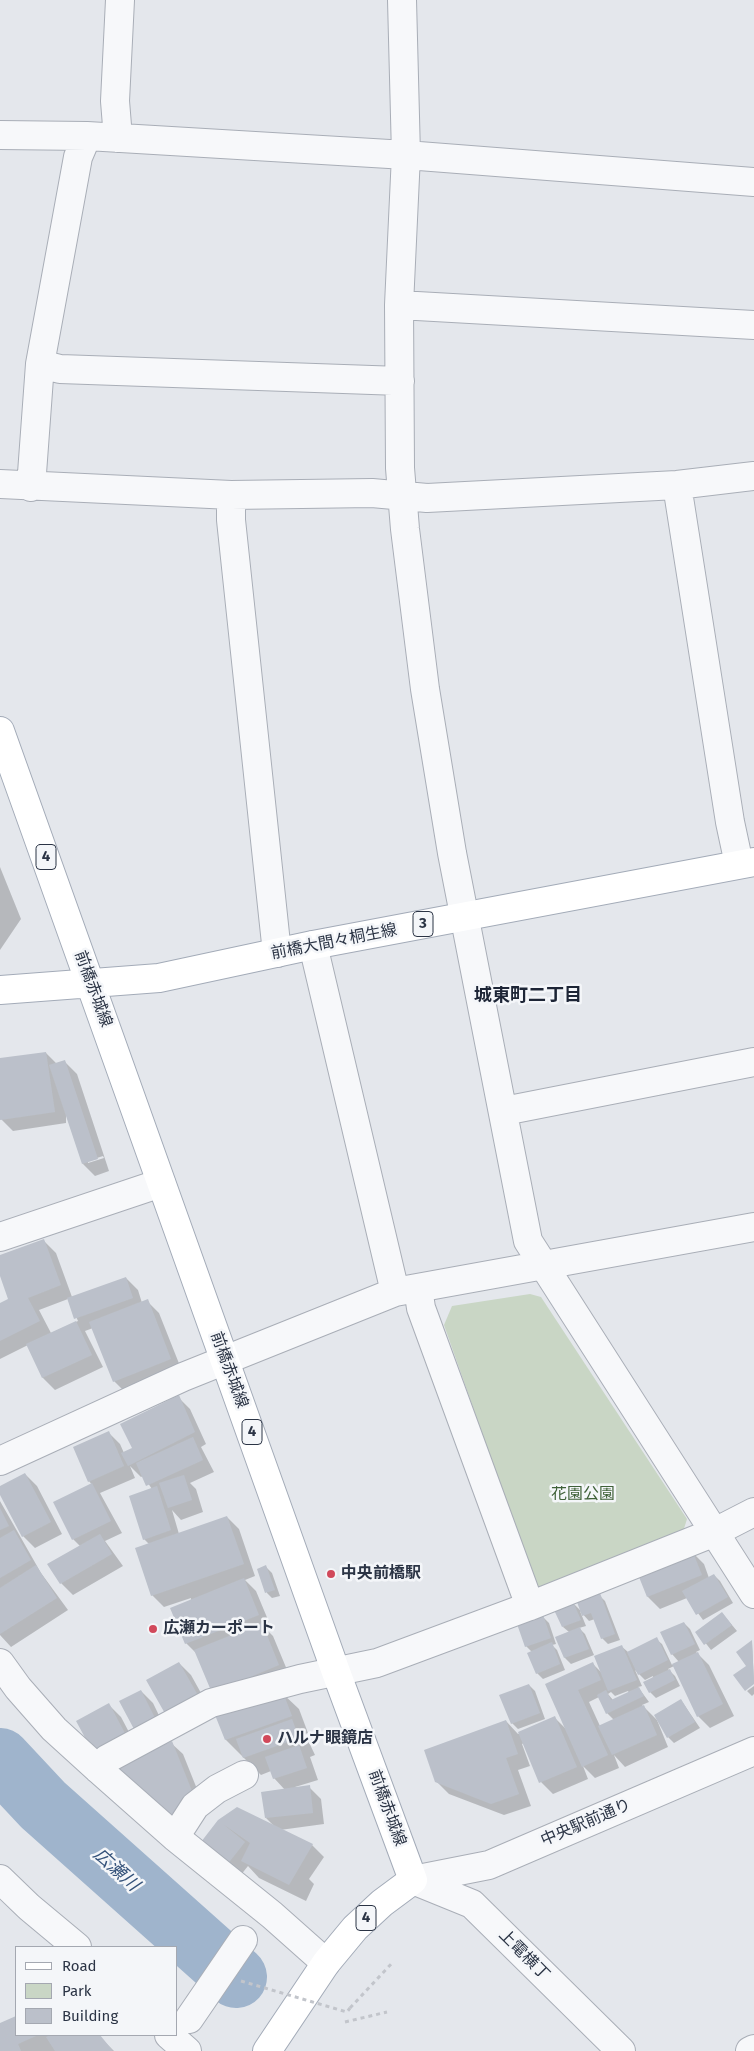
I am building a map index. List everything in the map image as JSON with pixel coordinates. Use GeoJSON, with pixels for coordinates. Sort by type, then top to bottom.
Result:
{"type":"FeatureCollection","features":[{"type":"Feature","properties":{"kind":"main road","name":"前橋赤城線"},"geometry":{"type":"LineString","coordinates":[[0,731],[92,984],[336,1672],[413,1880]]}},
{"type":"Feature","properties":{"kind":"main road","name":"前橋大間々桐生線"},"geometry":{"type":"LineString","coordinates":[[0,990],[159,978],[313,945],[746,863]]}},
{"type":"Feature","properties":{"kind":"main road","name":"4"},"geometry":{"type":"LineString","coordinates":[[277,2047],[326,1963],[355,1928],[382,1903],[413,1880]]}},
{"type":"Feature","properties":{"kind":"street"},"geometry":{"type":"LineString","coordinates":[[118,138],[115,101],[120,0]]}},
{"type":"Feature","properties":{"kind":"street"},"geometry":{"type":"LineString","coordinates":[[402,0],[406,155],[399,305],[404,529],[425,689],[452,853],[466,916],[528,1241],[541,1265],[754,1594]]}},
{"type":"Feature","properties":{"kind":"street"},"geometry":{"type":"LineString","coordinates":[[0,135],[87,136],[406,155],[754,182]]}},
{"type":"Feature","properties":{"kind":"street"},"geometry":{"type":"LineString","coordinates":[[31,487],[40,364],[78,157],[87,136]]}},
{"type":"Feature","properties":{"kind":"street"},"geometry":{"type":"LineString","coordinates":[[399,305],[754,325]]}},
{"type":"Feature","properties":{"kind":"street"},"geometry":{"type":"LineString","coordinates":[[40,364],[60,369],[400,381]]}},
{"type":"Feature","properties":{"kind":"street"},"geometry":{"type":"LineString","coordinates":[[0,484],[231,496],[372,493],[436,497],[677,485],[754,476]]}},
{"type":"Feature","properties":{"kind":"street"},"geometry":{"type":"LineString","coordinates":[[677,485],[728,812],[746,863]]}},
{"type":"Feature","properties":{"kind":"street"},"geometry":{"type":"LineString","coordinates":[[231,496],[231,520],[277,953]]}},
{"type":"Feature","properties":{"kind":"street"},"geometry":{"type":"LineString","coordinates":[[313,945],[407,1290],[421,1308],[530,1606]]}},
{"type":"Feature","properties":{"kind":"street"},"geometry":{"type":"LineString","coordinates":[[504,1111],[754,1062]]}},
{"type":"Feature","properties":{"kind":"street"},"geometry":{"type":"LineString","coordinates":[[0,1237],[161,1183]]}},
{"type":"Feature","properties":{"kind":"street"},"geometry":{"type":"LineString","coordinates":[[0,1461],[183,1377],[407,1290],[754,1228]]}},
{"type":"Feature","properties":{"kind":"street"},"geometry":{"type":"LineString","coordinates":[[98,1769],[107,1759],[211,1704],[300,1679],[377,1663],[530,1606],[715,1532],[754,1512]]}},
{"type":"Feature","properties":{"kind":"street"},"geometry":{"type":"LineString","coordinates":[[0,1663],[18,1688],[54,1729],[175,1837],[272,1915],[326,1963]]}},
{"type":"Feature","properties":{"kind":"street","name":"中央駅前通り"},"geometry":{"type":"LineString","coordinates":[[413,1880],[489,1865],[754,1751]]}},
{"type":"Feature","properties":{"kind":"street"},"geometry":{"type":"LineString","coordinates":[[175,1837],[195,1806],[217,1789],[244,1775]]}},
{"type":"Feature","properties":{"kind":"street"},"geometry":{"type":"LineString","coordinates":[[0,1879],[76,1946]]}},
{"type":"Feature","properties":{"kind":"street","name":"上電横丁"},"geometry":{"type":"LineString","coordinates":[[413,1880],[472,1904],[621,2051]]}},
{"type":"Feature","properties":{"kind":"street"},"geometry":{"type":"LineString","coordinates":[[180,2039],[206,1993],[237,1948]]}},
{"type":"Feature","properties":{"kind":"street"},"geometry":{"type":"LineString","coordinates":[[750,2051],[754,2049]]}},
{"type":"Feature","properties":{"kind":"path"},"geometry":{"type":"LineString","coordinates":[[241,1981],[347,2012],[393,1962]]}},
{"type":"Feature","properties":{"kind":"path"},"geometry":{"type":"LineString","coordinates":[[345,2022],[387,2012]]}},
{"type":"Feature","properties":{"kind":"green space","name":"花園公園"},"geometry":{"type":"Polygon","coordinates":[[[530,1294],[541,1297],[687,1519],[682,1535],[548,1591],[535,1584],[444,1325],[452,1306],[530,1294]]]}},
{"type":"Feature","properties":{"kind":"building"},"geometry":{"type":"Polygon","coordinates":[[[46,1052],[55,1112],[0,1120],[0,1058],[46,1052]]]}},
{"type":"Feature","properties":{"kind":"building"},"geometry":{"type":"Polygon","coordinates":[[[65,1060],[98,1159],[82,1164],[49,1065],[65,1060]]]}},
{"type":"Feature","properties":{"kind":"building"},"geometry":{"type":"Polygon","coordinates":[[[44,1239],[61,1285],[28,1298],[40,1321],[0,1341],[0,1303],[8,1299],[0,1276],[0,1255],[44,1239]]]}},
{"type":"Feature","properties":{"kind":"building"},"geometry":{"type":"Polygon","coordinates":[[[126,1277],[133,1298],[74,1319],[67,1298],[126,1277]]]}},
{"type":"Feature","properties":{"kind":"building"},"geometry":{"type":"Polygon","coordinates":[[[148,1299],[171,1359],[113,1382],[89,1322],[148,1299]]]}},
{"type":"Feature","properties":{"kind":"building"},"geometry":{"type":"Polygon","coordinates":[[[76,1321],[92,1355],[42,1378],[26,1344],[76,1321]]]}},
{"type":"Feature","properties":{"kind":"building"},"geometry":{"type":"Polygon","coordinates":[[[179,1395],[195,1432],[128,1466],[121,1453],[132,1448],[120,1424],[179,1395]]]}},
{"type":"Feature","properties":{"kind":"building"},"geometry":{"type":"Polygon","coordinates":[[[109,1431],[124,1466],[88,1482],[73,1447],[109,1431]]]}},
{"type":"Feature","properties":{"kind":"building"},"geometry":{"type":"Polygon","coordinates":[[[193,1437],[203,1460],[146,1486],[136,1463],[193,1437]]]}},
{"type":"Feature","properties":{"kind":"building"},"geometry":{"type":"Polygon","coordinates":[[[25,1473],[51,1522],[22,1537],[0,1495],[0,1486],[25,1473]]]}},
{"type":"Feature","properties":{"kind":"building"},"geometry":{"type":"Polygon","coordinates":[[[184,1475],[192,1500],[168,1508],[159,1483],[184,1475]]]}},
{"type":"Feature","properties":{"kind":"building"},"geometry":{"type":"Polygon","coordinates":[[[92,1483],[111,1521],[72,1540],[53,1502],[92,1483]]]}},
{"type":"Feature","properties":{"kind":"building"},"geometry":{"type":"Polygon","coordinates":[[[157,1486],[171,1530],[143,1540],[129,1496],[157,1486]]]}},
{"type":"Feature","properties":{"kind":"building"},"geometry":{"type":"Polygon","coordinates":[[[0,1508],[9,1526],[0,1530],[0,1508]]]}},
{"type":"Feature","properties":{"kind":"building"},"geometry":{"type":"Polygon","coordinates":[[[227,1516],[244,1564],[151,1596],[135,1548],[227,1516]]]}},
{"type":"Feature","properties":{"kind":"building"},"geometry":{"type":"Polygon","coordinates":[[[14,1530],[31,1560],[0,1578],[0,1538],[14,1530]]]}},
{"type":"Feature","properties":{"kind":"building"},"geometry":{"type":"Polygon","coordinates":[[[100,1534],[112,1554],[60,1584],[47,1564],[100,1534]]]}},
{"type":"Feature","properties":{"kind":"building"},"geometry":{"type":"Polygon","coordinates":[[[692,1550],[702,1575],[647,1597],[637,1572],[692,1550]]]}},
{"type":"Feature","properties":{"kind":"building"},"geometry":{"type":"Polygon","coordinates":[[[36,1565],[57,1598],[0,1634],[0,1588],[36,1565]]]}},
{"type":"Feature","properties":{"kind":"building"},"geometry":{"type":"Polygon","coordinates":[[[266,1565],[275,1590],[265,1593],[257,1569],[266,1565]]]}},
{"type":"Feature","properties":{"kind":"building"},"geometry":{"type":"Polygon","coordinates":[[[714,1574],[728,1597],[696,1615],[682,1591],[714,1574]]]}},
{"type":"Feature","properties":{"kind":"building"},"geometry":{"type":"Polygon","coordinates":[[[244,1578],[259,1615],[185,1644],[170,1608],[244,1578]]]}},
{"type":"Feature","properties":{"kind":"building"},"geometry":{"type":"Polygon","coordinates":[[[600,1593],[615,1634],[601,1639],[591,1613],[582,1616],[577,1602],[600,1593]]]}},
{"type":"Feature","properties":{"kind":"building"},"geometry":{"type":"Polygon","coordinates":[[[573,1602],[581,1620],[562,1627],[554,1610],[573,1602]]]}},
{"type":"Feature","properties":{"kind":"building"},"geometry":{"type":"Polygon","coordinates":[[[722,1612],[732,1625],[704,1645],[695,1632],[722,1612]]]}},
{"type":"Feature","properties":{"kind":"building"},"geometry":{"type":"Polygon","coordinates":[[[543,1615],[551,1638],[525,1647],[517,1624],[543,1615]]]}},
{"type":"Feature","properties":{"kind":"building"},"geometry":{"type":"Polygon","coordinates":[[[684,1622],[695,1644],[671,1655],[660,1632],[684,1622]]]}},
{"type":"Feature","properties":{"kind":"building"},"geometry":{"type":"Polygon","coordinates":[[[262,1623],[279,1665],[212,1693],[194,1650],[262,1623]]]}},
{"type":"Feature","properties":{"kind":"building"},"geometry":{"type":"Polygon","coordinates":[[[580,1627],[589,1649],[564,1658],[555,1637],[580,1627]]]}},
{"type":"Feature","properties":{"kind":"building"},"geometry":{"type":"Polygon","coordinates":[[[657,1637],[668,1660],[638,1675],[627,1652],[657,1637]]]}},
{"type":"Feature","properties":{"kind":"building"},"geometry":{"type":"Polygon","coordinates":[[[752,1640],[754,1684],[745,1691],[733,1675],[746,1666],[736,1652],[752,1640]]]}},
{"type":"Feature","properties":{"kind":"building"},"geometry":{"type":"Polygon","coordinates":[[[552,1642],[560,1664],[536,1674],[527,1653],[552,1642]]]}},
{"type":"Feature","properties":{"kind":"building"},"geometry":{"type":"Polygon","coordinates":[[[622,1645],[637,1680],[608,1691],[594,1656],[622,1645]]]}},
{"type":"Feature","properties":{"kind":"building"},"geometry":{"type":"Polygon","coordinates":[[[698,1652],[723,1704],[697,1717],[672,1664],[698,1652]]]}},
{"type":"Feature","properties":{"kind":"building"},"geometry":{"type":"Polygon","coordinates":[[[179,1662],[200,1699],[167,1717],[146,1680],[179,1662]]]}},
{"type":"Feature","properties":{"kind":"building"},"geometry":{"type":"Polygon","coordinates":[[[593,1662],[601,1680],[578,1690],[608,1755],[582,1767],[545,1684],[593,1662]]]}},
{"type":"Feature","properties":{"kind":"building"},"geometry":{"type":"Polygon","coordinates":[[[670,1669],[675,1680],[649,1693],[643,1682],[670,1669]]]}},
{"type":"Feature","properties":{"kind":"building"},"geometry":{"type":"Polygon","coordinates":[[[529,1684],[540,1713],[511,1724],[499,1695],[529,1684]]]}},
{"type":"Feature","properties":{"kind":"building"},"geometry":{"type":"Polygon","coordinates":[[[639,1687],[644,1696],[606,1714],[597,1695],[606,1690],[611,1700],[639,1687]]]}},
{"type":"Feature","properties":{"kind":"building"},"geometry":{"type":"Polygon","coordinates":[[[141,1690],[156,1720],[135,1731],[119,1701],[141,1690]]]}},
{"type":"Feature","properties":{"kind":"building"},"geometry":{"type":"Polygon","coordinates":[[[282,1690],[292,1716],[225,1740],[215,1715],[282,1690]]]}},
{"type":"Feature","properties":{"kind":"building"},"geometry":{"type":"Polygon","coordinates":[[[681,1699],[695,1722],[667,1738],[654,1715],[681,1699]]]}},
{"type":"Feature","properties":{"kind":"building"},"geometry":{"type":"Polygon","coordinates":[[[109,1703],[129,1741],[96,1758],[76,1721],[109,1703]]]}},
{"type":"Feature","properties":{"kind":"building"},"geometry":{"type":"Polygon","coordinates":[[[644,1705],[657,1735],[612,1755],[598,1726],[644,1705]]]}},
{"type":"Feature","properties":{"kind":"building"},"geometry":{"type":"Polygon","coordinates":[[[555,1716],[577,1767],[539,1783],[518,1732],[555,1716]]]}},
{"type":"Feature","properties":{"kind":"building","name":"ハルナ眼鏡店"},"geometry":{"type":"Polygon","coordinates":[[[292,1719],[299,1738],[243,1758],[236,1739],[292,1719]]]}},
{"type":"Feature","properties":{"kind":"building"},"geometry":{"type":"Polygon","coordinates":[[[506,1720],[518,1754],[506,1758],[519,1794],[491,1804],[435,1782],[424,1750],[506,1720]]]}},
{"type":"Feature","properties":{"kind":"building"},"geometry":{"type":"Polygon","coordinates":[[[172,1741],[192,1791],[169,1818],[117,1767],[172,1741]]]}},
{"type":"Feature","properties":{"kind":"building"},"geometry":{"type":"Polygon","coordinates":[[[299,1745],[307,1768],[273,1779],[265,1757],[299,1745]]]}},
{"type":"Feature","properties":{"kind":"building"},"geometry":{"type":"Polygon","coordinates":[[[310,1785],[313,1813],[265,1818],[261,1792],[310,1785]]]}},
{"type":"Feature","properties":{"kind":"building"},"geometry":{"type":"Polygon","coordinates":[[[237,1807],[313,1844],[289,1885],[241,1861],[250,1843],[223,1824],[245,1842],[223,1870],[201,1842],[218,1820],[237,1807]]]}},
{"type":"Feature","properties":{"kind":"building"},"geometry":{"type":"Polygon","coordinates":[[[15,2016],[15,2036],[36,2036],[18,2044],[21,2051],[0,2051],[0,2023],[15,2016]]]}},
{"type":"Feature","properties":{"kind":"building"},"geometry":{"type":"Polygon","coordinates":[[[101,2036],[113,2051],[55,2051],[46,2037],[101,2036]]]}},
{"type":"Feature","properties":{"kind":"waterway","name":"広瀬川"},"geometry":{"type":"LineString","coordinates":[[0,1759],[43,1805],[236,1977]]}},
{"type":"Feature","properties":{"kind":"place","name":"中央前橋駅"},"geometry":{"type":"Point","coordinates":[331,1574]}},
{"type":"Feature","properties":{"kind":"place","name":"広瀬カーポート"},"geometry":{"type":"Point","coordinates":[153,1629]}},
{"type":"Feature","properties":{"kind":"place","name":"ハルナ眼鏡店"},"geometry":{"type":"Point","coordinates":[267,1739]}},
{"type":"Feature","properties":{"kind":"district","name":"城東町二丁目"},"geometry":{"type":"Point","coordinates":[528,996]}}]}
